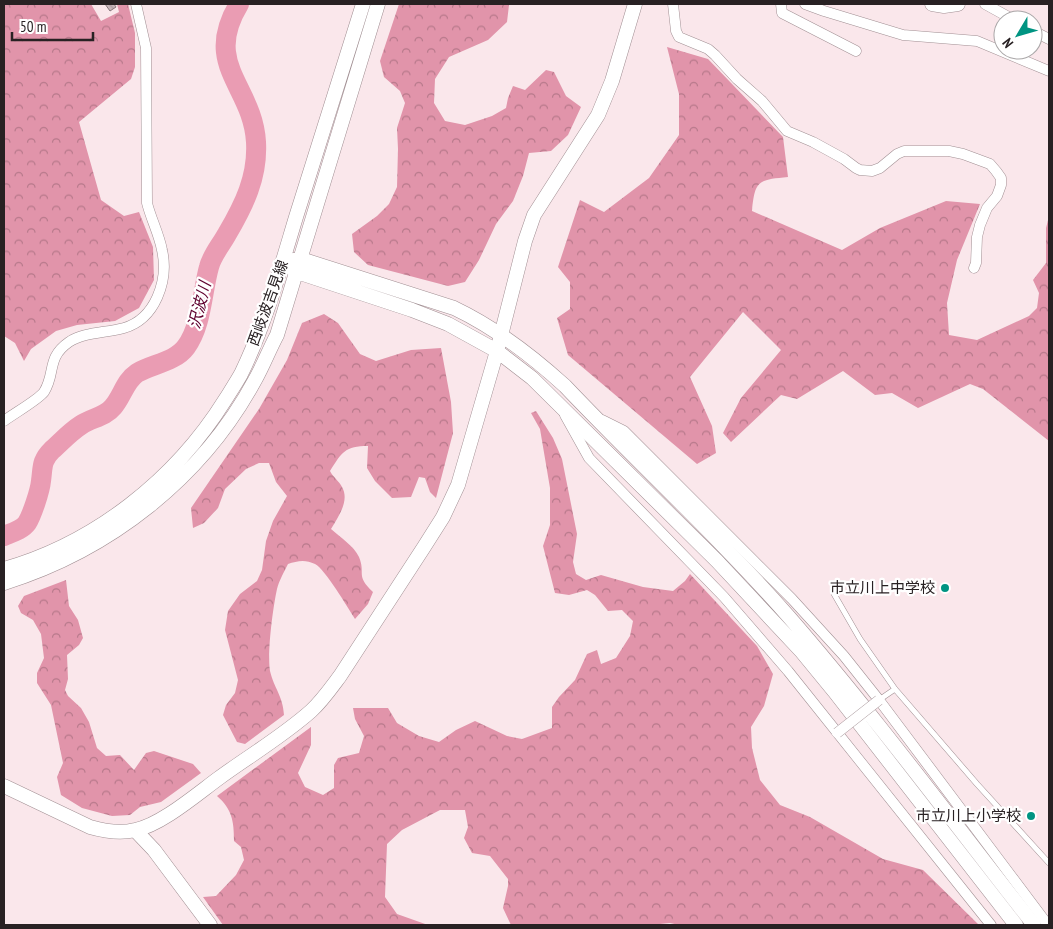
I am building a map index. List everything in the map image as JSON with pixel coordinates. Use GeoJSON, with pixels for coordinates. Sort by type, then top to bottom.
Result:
{"type":"FeatureCollection","features":[{"type":"Feature","properties":{"kind":"street"},"geometry":{"type":"LineString","coordinates":[[4,421],[42,394],[48,384],[56,352],[70,341],[90,334],[134,324],[149,312],[156,300],[164,266],[162,250],[147,203],[146,48],[136,4]]}},
{"type":"Feature","properties":{"kind":"street","name":"西岐波吉見線"},"geometry":{"type":"LineString","coordinates":[[4,569],[50,551],[104,523],[155,484],[185,455],[212,420],[240,375],[260,327],[363,4]]}},
{"type":"Feature","properties":{"kind":"street","name":"西岐波吉見線"},"geometry":{"type":"LineString","coordinates":[[4,583],[64,561],[98,543],[139,515],[172,487],[195,464],[215,440],[255,381],[276,335],[299,266],[378,4]]}},
{"type":"Feature","properties":{"kind":"street"},"geometry":{"type":"LineString","coordinates":[[4,786],[90,827],[104,831],[135,830],[153,823],[173,810],[286,730],[311,710],[340,676],[429,539],[458,485],[497,351],[525,241],[534,215],[598,115],[612,81],[635,4]]}},
{"type":"Feature","properties":{"kind":"street"},"geometry":{"type":"LineString","coordinates":[[673,4],[676,32],[679,37],[715,55],[737,79],[762,101],[787,130],[844,159],[856,168],[872,171],[880,168],[896,154],[904,151],[949,151],[990,164],[1001,178],[1001,185],[997,196],[987,208],[980,225],[974,268]]}},
{"type":"Feature","properties":{"kind":"street"},"geometry":{"type":"LineString","coordinates":[[780,4],[782,13],[856,51]]}},
{"type":"Feature","properties":{"kind":"street"},"geometry":{"type":"LineString","coordinates":[[805,4],[903,35],[977,42],[1049,71]]}},
{"type":"Feature","properties":{"kind":"street"},"geometry":{"type":"LineString","coordinates":[[932,4],[944,6],[958,4]]}},
{"type":"Feature","properties":{"kind":"street"},"geometry":{"type":"LineString","coordinates":[[282,262],[454,308],[476,318],[501,334],[526,351],[551,373],[750,574],[794,623],[834,669],[1034,925]]}},
{"type":"Feature","properties":{"kind":"street"},"geometry":{"type":"LineString","coordinates":[[299,266],[448,324],[497,351],[519,366],[717,561],[802,652],[840,698],[1016,925]]}},
{"type":"Feature","properties":{"kind":"street"},"geometry":{"type":"LineString","coordinates":[[560,406],[590,458],[724,597],[788,671],[991,925]]}},
{"type":"Feature","properties":{"kind":"street"},"geometry":{"type":"LineString","coordinates":[[594,416],[624,431],[792,599],[844,656],[1048,925]]}},
{"type":"Feature","properties":{"kind":"street"},"geometry":{"type":"LineString","coordinates":[[837,733],[879,700]]}},
{"type":"Feature","properties":{"kind":"street"},"geometry":{"type":"LineString","coordinates":[[135,830],[154,850],[210,925]]}},
{"type":"Feature","properties":{"kind":"lane"},"geometry":{"type":"LineString","coordinates":[[834,594],[860,639],[895,688],[977,784],[1049,864]]}},
{"type":"Feature","properties":{"kind":"lane"},"geometry":{"type":"LineString","coordinates":[[879,700],[895,688]]}},
{"type":"Feature","properties":{"kind":"green space"},"geometry":{"type":"Polygon","coordinates":[[[4,4],[91,4],[101,21],[119,12],[117,4],[128,4],[135,33],[135,67],[131,79],[79,122],[101,200],[124,216],[139,212],[153,247],[154,280],[139,308],[115,321],[77,325],[56,331],[31,349],[24,361],[15,343],[4,336],[4,4]]]}},
{"type":"Feature","properties":{"kind":"green space"},"geometry":{"type":"Polygon","coordinates":[[[399,4],[509,5],[507,22],[488,40],[449,57],[435,79],[434,103],[445,121],[465,125],[492,116],[506,108],[513,86],[525,90],[546,70],[554,72],[566,96],[581,107],[568,135],[551,151],[529,153],[523,176],[513,201],[496,224],[479,260],[465,282],[448,286],[368,265],[354,252],[352,234],[377,216],[389,204],[397,187],[397,128],[405,103],[400,91],[384,77],[380,61],[399,4]]]}},
{"type":"Feature","properties":{"kind":"green space"},"geometry":{"type":"Polygon","coordinates":[[[667,47],[708,59],[783,137],[788,177],[770,179],[760,184],[755,193],[752,211],[842,250],[880,228],[946,201],[980,204],[957,260],[947,303],[949,335],[977,340],[1029,316],[1037,308],[1039,293],[1033,280],[1046,263],[1046,228],[1049,216],[1049,441],[983,389],[970,384],[918,408],[892,393],[875,395],[843,371],[797,399],[781,395],[731,442],[723,433],[741,398],[781,350],[743,312],[690,377],[712,426],[716,453],[697,464],[568,355],[557,318],[570,309],[570,282],[558,267],[580,200],[604,212],[649,178],[679,135],[679,94],[667,47]]]}},
{"type":"Feature","properties":{"kind":"green space"},"geometry":{"type":"Polygon","coordinates":[[[324,314],[338,323],[360,354],[376,361],[411,350],[441,348],[451,402],[453,433],[436,498],[430,492],[425,478],[419,477],[411,497],[392,498],[375,481],[367,468],[368,446],[354,447],[345,451],[334,464],[330,471],[342,487],[345,498],[340,514],[331,529],[357,553],[361,563],[364,582],[373,592],[368,604],[355,619],[319,567],[311,562],[304,561],[288,564],[277,589],[269,653],[270,671],[282,702],[284,715],[245,744],[237,742],[223,715],[226,705],[235,693],[238,680],[225,630],[228,611],[240,594],[257,581],[262,570],[266,541],[273,521],[287,496],[276,482],[269,463],[259,463],[246,469],[225,489],[218,508],[204,523],[193,528],[191,508],[259,409],[287,360],[302,323],[324,314]]]}},
{"type":"Feature","properties":{"kind":"green space"},"geometry":{"type":"Polygon","coordinates":[[[536,411],[553,438],[562,459],[577,534],[573,562],[576,574],[586,580],[601,575],[643,587],[673,591],[690,574],[757,646],[773,674],[764,706],[751,727],[752,748],[760,780],[780,805],[810,817],[883,859],[923,870],[979,925],[679,925],[670,923],[650,925],[511,925],[503,908],[508,879],[490,856],[472,853],[464,838],[468,827],[465,810],[440,810],[402,830],[387,844],[385,897],[397,914],[428,925],[223,925],[203,897],[216,896],[236,875],[244,860],[241,847],[234,841],[233,821],[229,811],[217,796],[311,727],[311,745],[298,773],[305,787],[323,795],[334,788],[334,765],[338,758],[359,753],[364,736],[355,719],[353,708],[388,708],[397,723],[419,736],[439,742],[456,730],[475,721],[507,736],[522,739],[552,728],[552,707],[575,680],[587,654],[597,650],[601,664],[616,658],[630,636],[633,621],[622,610],[608,611],[595,595],[587,590],[569,595],[555,593],[543,546],[550,525],[550,488],[540,429],[531,413],[536,411]]]}},
{"type":"Feature","properties":{"kind":"green space"},"geometry":{"type":"Polygon","coordinates":[[[66,580],[69,606],[78,620],[83,638],[79,645],[67,655],[68,679],[65,690],[68,696],[81,708],[89,722],[97,748],[106,756],[120,755],[134,770],[146,753],[154,751],[193,764],[201,773],[161,802],[140,807],[130,815],[112,816],[82,808],[61,795],[57,777],[63,763],[51,705],[37,683],[37,673],[44,658],[41,634],[33,620],[21,613],[18,606],[24,596],[66,580]]]}},
{"type":"Feature","properties":{"kind":"building"},"geometry":{"type":"Polygon","coordinates":[[[105,4],[114,4],[116,7],[110,11],[105,4]]]}},
{"type":"Feature","properties":{"kind":"waterway","name":"沢波川"},"geometry":{"type":"LineString","coordinates":[[4,536],[27,523],[39,491],[42,468],[48,454],[77,428],[110,410],[133,376],[181,352],[186,347],[195,329],[210,263],[244,201],[255,167],[256,142],[253,122],[227,60],[226,43],[229,25],[239,4]]}},
{"type":"Feature","properties":{"kind":"place","name":"市立川上中学校"},"geometry":{"type":"Point","coordinates":[945,588]}},
{"type":"Feature","properties":{"kind":"place","name":"市立川上小学校"},"geometry":{"type":"Point","coordinates":[1031,816]}}]}
